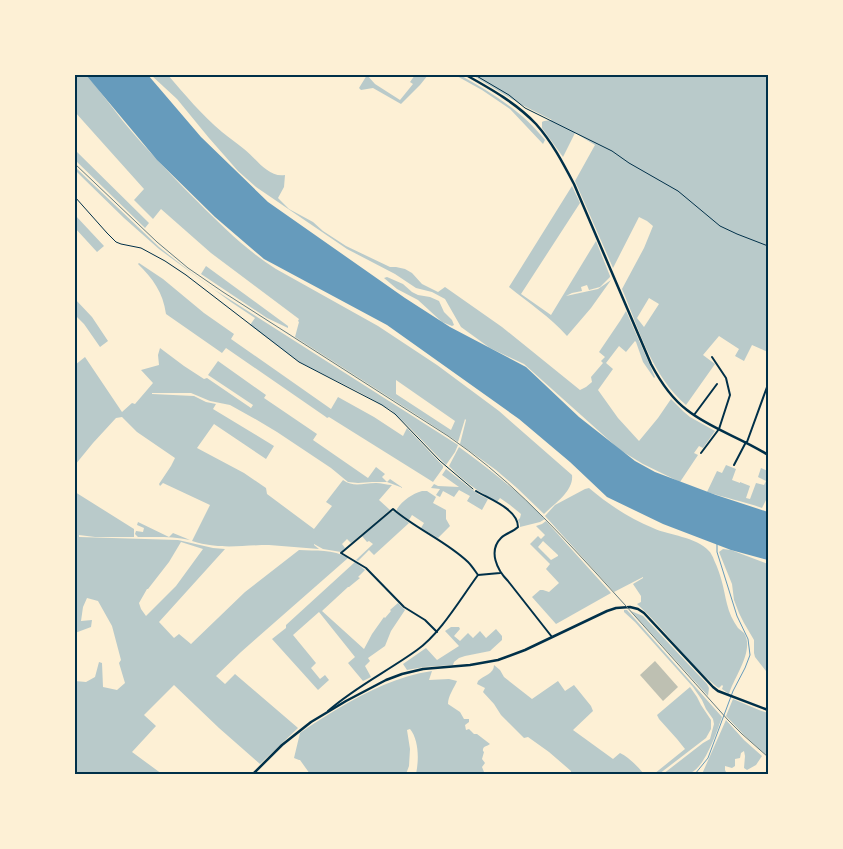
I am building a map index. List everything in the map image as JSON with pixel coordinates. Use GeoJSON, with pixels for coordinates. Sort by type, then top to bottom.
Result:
{"type":"FeatureCollection","features":[{"type":"Feature","properties":{"kind":"street"},"geometry":{"type":"LineString","coordinates":[[466,75],[507,100],[528,116],[560,156],[574,184],[651,364],[669,392],[685,409],[694,415],[768,454]]}},
{"type":"Feature","properties":{"kind":"street"},"geometry":{"type":"LineString","coordinates":[[701,453],[719,429],[730,396],[726,378],[712,357]]}},
{"type":"Feature","properties":{"kind":"street"},"geometry":{"type":"LineString","coordinates":[[694,415],[717,384]]}},
{"type":"Feature","properties":{"kind":"street"},"geometry":{"type":"LineString","coordinates":[[734,465],[746,442],[767,388]]}},
{"type":"Feature","properties":{"kind":"street"},"geometry":{"type":"LineString","coordinates":[[476,491],[500,504],[514,516],[518,524],[516,529],[500,539],[495,548],[496,561],[500,573],[552,637]]}},
{"type":"Feature","properties":{"kind":"street"},"geometry":{"type":"LineString","coordinates":[[437,632],[425,620],[404,607],[366,568],[341,553],[393,509],[469,563],[478,575]]}},
{"type":"Feature","properties":{"kind":"street"},"geometry":{"type":"LineString","coordinates":[[253,774],[296,733],[341,699],[419,649],[437,632],[478,575],[500,573]]}},
{"type":"Feature","properties":{"kind":"street"},"geometry":{"type":"LineString","coordinates":[[326,712],[368,689],[402,674],[423,669],[492,661],[525,650],[607,611],[622,607],[638,609],[650,619],[718,691],[768,710]]}},
{"type":"Feature","properties":{"kind":"path"},"geometry":{"type":"LineString","coordinates":[[475,75],[525,108],[612,151],[678,191],[720,226],[768,246]]}},
{"type":"Feature","properties":{"kind":"path"},"geometry":{"type":"LineString","coordinates":[[75,197],[116,242],[141,248],[165,261],[186,274],[299,362],[374,400],[395,414],[440,461],[476,491]]}},
{"type":"Feature","properties":{"kind":"shaded area"},"geometry":{"type":"Polygon","coordinates":[[[75,75],[86,75],[149,152],[235,237],[276,269],[378,326],[437,365],[499,411],[572,475],[572,481],[567,492],[544,514],[496,470],[460,444],[465,419],[458,442],[295,337],[299,319],[211,253],[161,209],[153,219],[134,200],[144,189],[75,112],[75,75]],[[396,380],[396,394],[451,430],[455,421],[396,380]]]}},
{"type":"Feature","properties":{"kind":"shaded area"},"geometry":{"type":"Polygon","coordinates":[[[151,75],[168,75],[222,132],[263,167],[273,173],[285,175],[284,187],[278,198],[289,209],[313,222],[346,246],[390,267],[405,269],[412,273],[422,284],[438,292],[445,287],[502,327],[580,390],[592,382],[591,377],[603,363],[601,361],[605,357],[599,352],[626,311],[655,377],[643,362],[635,341],[626,352],[619,346],[606,363],[613,369],[598,390],[618,418],[639,441],[671,399],[690,417],[715,431],[703,448],[699,446],[694,453],[698,455],[680,482],[643,464],[620,450],[524,364],[490,348],[461,327],[445,299],[432,292],[416,288],[395,274],[347,249],[256,187],[238,171],[177,99],[151,75]]]}},
{"type":"Feature","properties":{"kind":"shaded area"},"geometry":{"type":"Polygon","coordinates":[[[367,75],[375,84],[400,100],[413,84],[410,82],[415,75],[428,75],[401,104],[373,88],[361,90],[359,88],[367,75]]]}},
{"type":"Feature","properties":{"kind":"shaded area"},"geometry":{"type":"Polygon","coordinates":[[[455,75],[460,75],[506,103],[527,120],[545,140],[543,144],[510,109],[455,75]]]}},
{"type":"Feature","properties":{"kind":"shaded area"},"geometry":{"type":"Polygon","coordinates":[[[472,75],[768,75],[768,352],[752,345],[744,361],[735,356],[739,349],[719,336],[703,355],[715,364],[686,405],[674,393],[655,366],[622,289],[644,248],[653,226],[639,217],[613,268],[575,181],[595,145],[575,133],[563,157],[542,128],[542,122],[552,120],[520,104],[472,75]],[[649,298],[637,318],[644,327],[659,304],[649,298]]]}},
{"type":"Feature","properties":{"kind":"shaded area"},"geometry":{"type":"Polygon","coordinates":[[[75,150],[149,223],[145,228],[75,160],[75,150]]]}},
{"type":"Feature","properties":{"kind":"shaded area"},"geometry":{"type":"Polygon","coordinates":[[[75,167],[159,247],[215,290],[458,445],[446,465],[391,410],[299,362],[250,325],[255,318],[231,302],[159,249],[83,178],[75,170],[75,167]]]}},
{"type":"Feature","properties":{"kind":"shaded area"},"geometry":{"type":"Polygon","coordinates":[[[572,186],[580,203],[521,294],[551,315],[596,241],[610,277],[600,287],[589,290],[587,285],[581,287],[582,291],[566,296],[598,289],[611,280],[591,308],[567,336],[546,316],[509,287],[572,186]]]}},
{"type":"Feature","properties":{"kind":"shaded area"},"geometry":{"type":"Polygon","coordinates":[[[75,215],[104,246],[97,252],[75,228],[75,215]]]}},
{"type":"Feature","properties":{"kind":"shaded area"},"geometry":{"type":"Polygon","coordinates":[[[139,263],[163,279],[204,313],[234,334],[231,339],[331,409],[338,397],[403,436],[407,428],[443,468],[433,482],[329,417],[327,418],[226,348],[222,353],[166,314],[160,292],[139,263]]]}},
{"type":"Feature","properties":{"kind":"shaded area"},"geometry":{"type":"Polygon","coordinates":[[[206,266],[288,326],[288,328],[267,318],[201,274],[206,266]]]}},
{"type":"Feature","properties":{"kind":"shaded area"},"geometry":{"type":"Polygon","coordinates":[[[387,277],[403,284],[418,295],[439,301],[444,312],[454,325],[442,322],[418,300],[397,289],[384,278],[387,277]]]}},
{"type":"Feature","properties":{"kind":"shaded area"},"geometry":{"type":"Polygon","coordinates":[[[75,299],[92,317],[108,341],[100,347],[84,324],[75,315],[75,299]]]}},
{"type":"Feature","properties":{"kind":"shaded area"},"geometry":{"type":"Polygon","coordinates":[[[160,348],[184,366],[204,379],[207,378],[251,408],[253,405],[208,375],[218,361],[266,395],[264,398],[317,434],[313,440],[368,478],[376,467],[385,474],[382,477],[387,482],[348,482],[331,468],[277,432],[230,405],[210,401],[191,393],[152,393],[194,396],[206,402],[216,404],[213,409],[274,446],[266,459],[214,424],[197,448],[244,473],[266,488],[267,494],[314,529],[332,506],[326,502],[343,480],[351,484],[376,483],[392,485],[379,500],[390,510],[351,543],[347,539],[342,544],[345,548],[341,552],[323,549],[314,544],[319,549],[269,545],[231,546],[202,544],[192,541],[210,505],[163,483],[160,486],[159,484],[175,458],[137,432],[122,417],[116,418],[75,465],[75,365],[85,357],[122,412],[132,403],[135,404],[153,383],[141,370],[159,365],[158,355],[160,348]]]}},
{"type":"Feature","properties":{"kind":"shaded area"},"geometry":{"type":"Polygon","coordinates":[[[459,447],[525,499],[545,519],[520,527],[518,520],[521,514],[500,498],[497,502],[460,477],[449,466],[459,447]]]}},
{"type":"Feature","properties":{"kind":"shaded area"},"geometry":{"type":"Polygon","coordinates":[[[726,465],[736,469],[732,480],[750,486],[746,498],[750,499],[756,483],[764,485],[766,481],[758,477],[761,468],[768,471],[768,496],[762,508],[707,492],[717,471],[722,473],[726,465]]]}},
{"type":"Feature","properties":{"kind":"shaded area"},"geometry":{"type":"Polygon","coordinates":[[[446,469],[478,494],[488,499],[482,510],[467,501],[470,496],[459,490],[454,497],[443,491],[440,497],[436,495],[440,489],[431,488],[434,484],[438,486],[459,487],[442,475],[446,469]]]}},
{"type":"Feature","properties":{"kind":"shaded area"},"geometry":{"type":"Polygon","coordinates":[[[390,479],[403,488],[387,482],[390,479]]]}},
{"type":"Feature","properties":{"kind":"shaded area"},"geometry":{"type":"Polygon","coordinates":[[[589,488],[628,516],[660,531],[697,542],[710,553],[721,577],[730,614],[747,640],[742,664],[729,694],[722,689],[722,685],[719,688],[706,678],[637,604],[641,602],[641,596],[633,584],[643,577],[614,592],[545,516],[555,505],[589,488]]]}},
{"type":"Feature","properties":{"kind":"shaded area"},"geometry":{"type":"Polygon","coordinates":[[[422,491],[427,491],[436,497],[433,503],[446,510],[446,519],[450,526],[438,538],[421,528],[424,523],[412,515],[409,520],[397,511],[405,500],[422,491]]]}},
{"type":"Feature","properties":{"kind":"shaded area"},"geometry":{"type":"Polygon","coordinates":[[[75,492],[134,529],[134,537],[79,535],[79,537],[178,540],[225,549],[159,622],[174,638],[179,634],[191,644],[245,592],[299,550],[330,552],[348,558],[216,676],[225,684],[235,674],[298,728],[260,764],[174,685],[144,715],[156,726],[132,752],[162,774],[75,774],[75,681],[86,682],[95,677],[99,662],[102,663],[103,687],[117,690],[125,683],[112,626],[98,601],[87,598],[83,607],[81,621],[92,620],[91,627],[75,633],[75,492]],[[181,542],[139,603],[146,616],[176,586],[203,549],[181,542]]]}},
{"type":"Feature","properties":{"kind":"shaded area"},"geometry":{"type":"Polygon","coordinates":[[[394,511],[409,523],[374,555],[369,550],[358,561],[356,560],[373,544],[369,541],[367,542],[362,536],[394,511]]]}},
{"type":"Feature","properties":{"kind":"shaded area"},"geometry":{"type":"Polygon","coordinates":[[[546,521],[611,593],[556,624],[532,597],[540,590],[549,592],[559,583],[546,569],[550,564],[530,544],[538,536],[541,539],[545,535],[536,526],[546,521]],[[543,541],[538,547],[551,560],[558,555],[543,541]]]}},
{"type":"Feature","properties":{"kind":"shaded area"},"geometry":{"type":"Polygon","coordinates":[[[138,522],[169,537],[138,537],[135,534],[136,531],[143,532],[144,528],[137,525],[138,522]]]}},
{"type":"Feature","properties":{"kind":"shaded area"},"geometry":{"type":"Polygon","coordinates":[[[173,533],[190,540],[169,537],[173,533]]]}},
{"type":"Feature","properties":{"kind":"shaded area"},"geometry":{"type":"Polygon","coordinates":[[[723,549],[731,550],[768,564],[768,671],[755,657],[754,640],[739,613],[734,600],[732,584],[719,552],[723,549]]]}},
{"type":"Feature","properties":{"kind":"shaded area"},"geometry":{"type":"Polygon","coordinates":[[[355,562],[365,570],[358,577],[360,578],[322,611],[364,649],[372,634],[390,610],[398,603],[405,610],[391,631],[385,646],[368,658],[370,661],[365,666],[371,677],[363,681],[348,663],[355,657],[319,612],[293,635],[316,663],[311,668],[320,679],[325,675],[329,680],[318,690],[272,639],[355,562]]]}},
{"type":"Feature","properties":{"kind":"shaded area"},"geometry":{"type":"Polygon","coordinates":[[[624,610],[627,610],[722,717],[714,740],[701,764],[690,773],[680,775],[663,774],[710,739],[714,724],[713,719],[693,687],[624,610]]]}},
{"type":"Feature","properties":{"kind":"shaded area"},"geometry":{"type":"Polygon","coordinates":[[[631,611],[643,616],[707,684],[709,688],[708,696],[631,611]]]}},
{"type":"Feature","properties":{"kind":"shaded area"},"geometry":{"type":"Polygon","coordinates":[[[451,627],[459,627],[460,629],[454,636],[460,641],[468,633],[473,638],[480,631],[486,638],[496,629],[502,636],[502,640],[490,651],[459,658],[453,665],[407,670],[403,664],[426,648],[437,660],[459,646],[445,631],[451,627]]]}},
{"type":"Feature","properties":{"kind":"shaded area"},"geometry":{"type":"Polygon","coordinates":[[[494,665],[504,677],[532,699],[558,681],[565,691],[574,685],[593,711],[573,730],[613,759],[620,753],[624,755],[644,774],[571,774],[571,771],[549,752],[528,737],[524,738],[501,715],[483,692],[485,688],[477,684],[494,668],[494,665]]]}},
{"type":"Feature","properties":{"kind":"shaded area"},"geometry":{"type":"Polygon","coordinates":[[[432,671],[429,680],[449,679],[457,681],[448,704],[460,712],[464,719],[469,719],[469,722],[465,725],[466,730],[469,729],[490,744],[483,748],[482,759],[485,763],[482,767],[484,772],[488,774],[416,774],[418,750],[410,729],[407,730],[410,749],[409,766],[406,774],[310,774],[300,760],[294,758],[300,733],[319,720],[372,690],[407,676],[432,671]]]}},
{"type":"Feature","properties":{"kind":"shaded area"},"geometry":{"type":"Polygon","coordinates":[[[690,687],[711,720],[711,729],[706,738],[659,774],[654,774],[685,749],[657,715],[690,687]]]}},
{"type":"Feature","properties":{"kind":"shaded area"},"geometry":{"type":"Polygon","coordinates":[[[733,699],[768,713],[768,757],[726,716],[733,699]]]}},
{"type":"Feature","properties":{"kind":"shaded area"},"geometry":{"type":"Polygon","coordinates":[[[726,720],[762,756],[756,765],[747,770],[744,768],[744,751],[741,753],[740,758],[735,759],[735,766],[732,768],[725,766],[727,774],[702,774],[726,720]]]}},
{"type":"Feature","properties":{"kind":"water"},"geometry":{"type":"Polygon","coordinates":[[[86,75],[148,75],[201,137],[268,202],[405,298],[450,327],[526,367],[579,417],[635,461],[655,472],[768,512],[768,560],[731,550],[663,524],[607,497],[570,462],[519,419],[387,325],[264,259],[215,217],[157,160],[86,75]]]}},
{"type":"Feature","properties":{"kind":"building"},"geometry":{"type":"Polygon","coordinates":[[[655,661],[678,687],[663,701],[640,675],[655,661]]]}},
{"type":"Feature","properties":{"kind":"waterway"},"geometry":{"type":"LineString","coordinates":[[695,774],[708,758],[733,691],[750,655],[748,639],[737,616],[717,552],[717,544]]}},
{"type":"Feature","properties":{"kind":"railway"},"geometry":{"type":"LineString","coordinates":[[75,164],[157,242],[188,268],[448,436],[489,467],[526,500],[561,536],[728,720],[768,757]]}}]}
